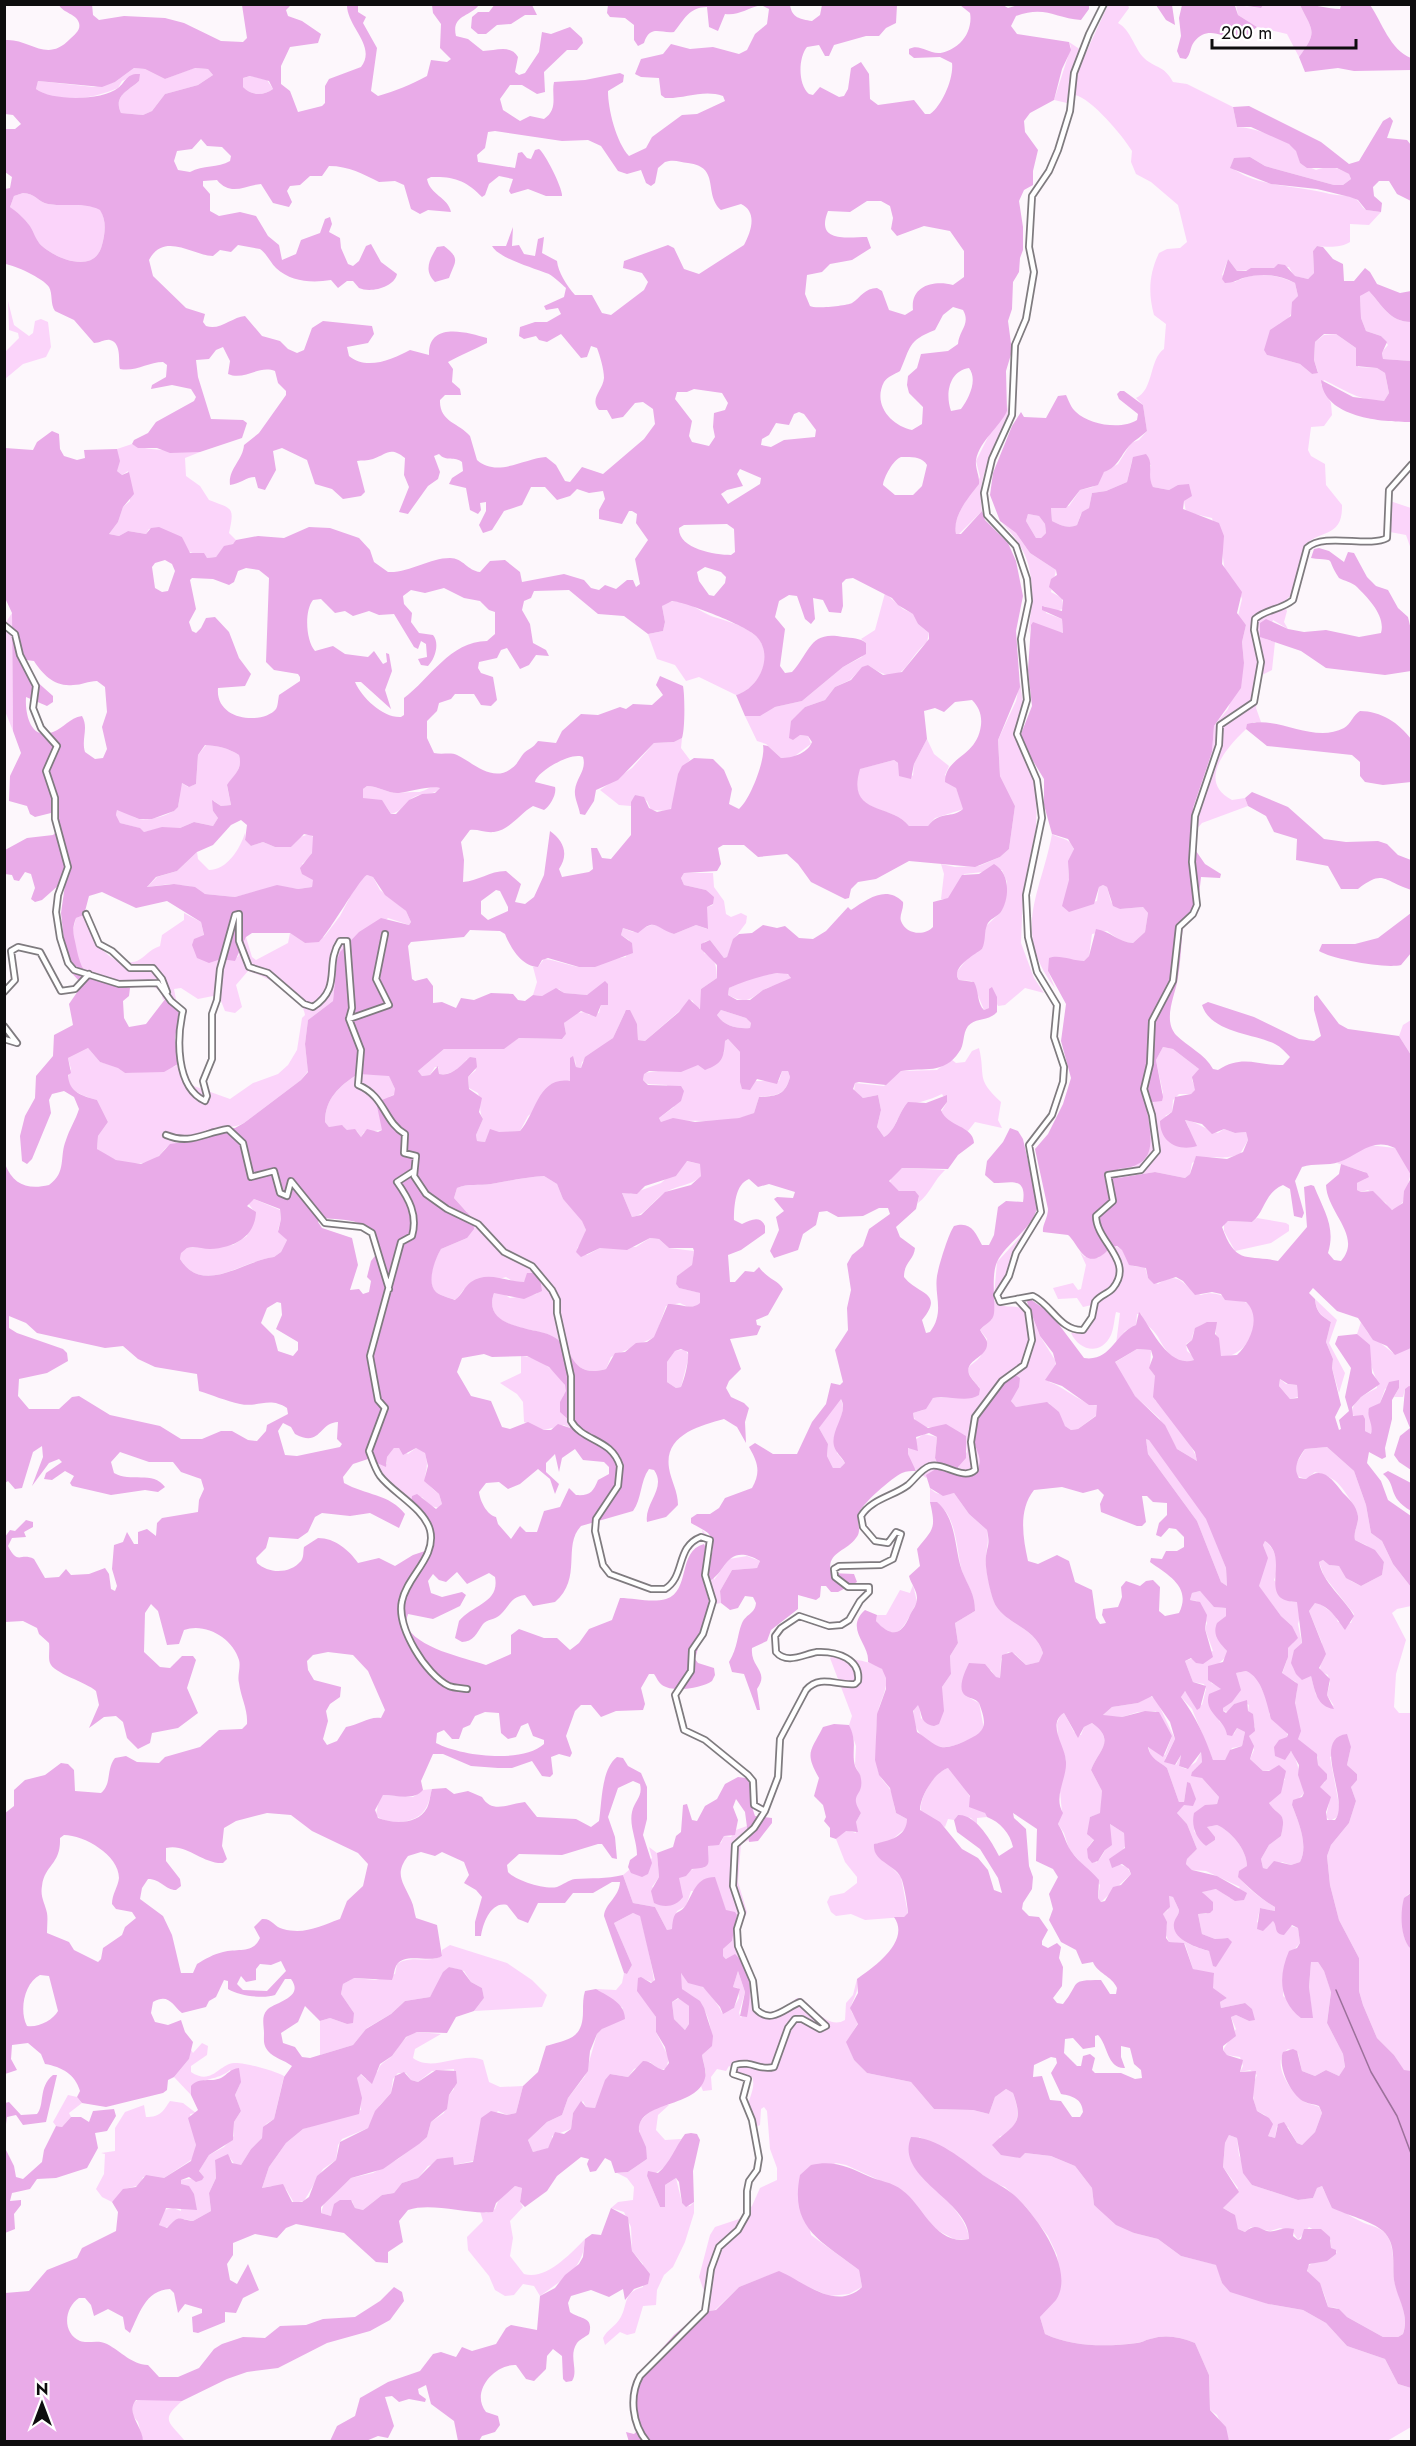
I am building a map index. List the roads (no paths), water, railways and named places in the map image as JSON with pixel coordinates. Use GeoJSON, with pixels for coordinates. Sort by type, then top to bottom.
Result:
{"type":"FeatureCollection","features":[{"type":"Feature","properties":{"kind":"street"},"geometry":{"type":"LineString","coordinates":[[1104,4],[1074,73],[1070,111],[1058,150],[1049,171],[1032,196],[1029,247],[1034,272],[1026,319],[1016,345],[1012,415],[992,459],[984,493],[987,515],[1016,546],[1027,579],[1029,601],[1021,639],[1027,700],[1017,734],[1037,780],[1042,818],[1026,895],[1028,937],[1037,972],[1057,1005],[1054,1037],[1064,1067],[1061,1088],[1052,1114],[1029,1145],[1041,1202],[1040,1217],[1016,1252],[1009,1276],[997,1295],[998,1300],[1005,1303],[1029,1295],[1039,1299],[1062,1323],[1073,1329],[1083,1330],[1092,1317],[1095,1302],[1109,1292],[1118,1280],[1118,1260],[1100,1232],[1096,1216],[1113,1201],[1108,1175],[1141,1170],[1157,1151],[1152,1115],[1143,1093],[1150,1064],[1150,1028],[1173,981],[1179,927],[1193,914],[1197,905],[1192,862],[1195,816],[1219,745],[1220,725],[1254,702],[1261,662],[1254,630],[1255,619],[1265,611],[1284,606],[1293,600],[1307,548],[1311,544],[1381,542],[1387,538],[1389,490],[1412,464]]}},
{"type":"Feature","properties":{"kind":"street"},"geometry":{"type":"LineString","coordinates":[[4,625],[15,634],[20,655],[36,686],[33,708],[41,728],[57,746],[46,771],[55,798],[55,819],[68,867],[58,895],[56,912],[60,938],[68,963],[74,970],[131,985],[158,983],[171,1001],[183,1011],[177,1047],[186,1083],[202,1101],[207,1099],[202,1081],[212,1059],[212,1014],[217,1000],[220,969],[235,915],[239,914],[239,941],[249,967],[268,973],[304,1004],[313,1007],[322,1001],[333,979],[336,947],[340,942],[347,941],[352,1008],[349,1019],[361,1050],[358,1085],[375,1094],[397,1129],[405,1134],[404,1153],[416,1156],[414,1171],[416,1182],[426,1194],[447,1209],[478,1224],[504,1252],[532,1266],[540,1273],[557,1300],[557,1313],[571,1376],[571,1421],[574,1427],[603,1443],[612,1452],[620,1466],[618,1486],[601,1509],[595,1528],[601,1559],[607,1572],[651,1589],[665,1589],[674,1579],[688,1545],[701,1537],[710,1540],[705,1575],[713,1601],[703,1634],[692,1650],[691,1671],[678,1687],[675,1700],[684,1731],[705,1740],[748,1775],[753,1781],[754,1805],[765,1811]]}},
{"type":"Feature","properties":{"kind":"street"},"geometry":{"type":"LineString","coordinates":[[86,914],[99,944],[112,951],[130,968],[153,968],[162,979],[171,1001]]}},
{"type":"Feature","properties":{"kind":"street"},"geometry":{"type":"LineString","coordinates":[[349,1019],[389,1005],[376,979],[385,934]]}},
{"type":"Feature","properties":{"kind":"street"},"geometry":{"type":"LineString","coordinates":[[4,992],[15,980],[11,951],[18,947],[27,947],[40,952],[61,991],[75,989],[89,974]]}},
{"type":"Feature","properties":{"kind":"street"},"geometry":{"type":"LineString","coordinates":[[4,1026],[17,1043],[4,1039]]}},
{"type":"Feature","properties":{"kind":"street"},"geometry":{"type":"LineString","coordinates":[[166,1135],[188,1141],[208,1132],[228,1129],[243,1143],[251,1177],[274,1171],[280,1193],[287,1196],[291,1181],[325,1223],[362,1227],[372,1233],[389,1290]]}},
{"type":"Feature","properties":{"kind":"street"},"geometry":{"type":"LineString","coordinates":[[414,1171],[397,1182],[412,1203],[414,1227],[412,1236],[401,1242],[370,1356],[378,1400],[385,1408],[369,1451],[379,1475],[423,1519],[429,1529],[431,1545],[428,1554],[414,1575],[401,1602],[404,1624],[420,1660],[433,1674],[451,1687],[467,1689]]}},
{"type":"Feature","properties":{"kind":"street"},"geometry":{"type":"LineString","coordinates":[[647,2442],[635,2412],[632,2397],[636,2384],[640,2376],[705,2311],[711,2269],[719,2247],[738,2230],[747,2214],[747,2191],[759,2158],[752,2121],[743,2098],[748,2079],[733,2074],[735,2065],[747,2062],[763,2068],[774,2067],[788,2028],[795,2019],[802,2019],[820,2029],[826,2026],[800,2002],[774,2016],[759,2013],[755,2004],[753,1981],[738,1946],[737,1929],[741,1913],[733,1886],[735,1845],[754,1828],[765,1811],[778,1777],[780,1739],[806,1690],[819,1682],[851,1685],[859,1678],[856,1664],[840,1656],[817,1652],[796,1658],[779,1655],[774,1643],[776,1634],[799,1616],[832,1627],[846,1623],[869,1587],[844,1585],[835,1577],[834,1569],[838,1566],[881,1565],[893,1559],[902,1534],[896,1532],[888,1543],[875,1541],[862,1523],[861,1516],[866,1509],[903,1489],[928,1467],[938,1466],[966,1473],[975,1470],[971,1442],[975,1417],[1002,1381],[1024,1365],[1032,1340],[1028,1311],[1017,1299]]}},
{"type":"Feature","properties":{"kind":"waterway"},"geometry":{"type":"LineString","coordinates":[[1336,1990],[1371,2072],[1397,2116],[1412,2156]]}}]}
